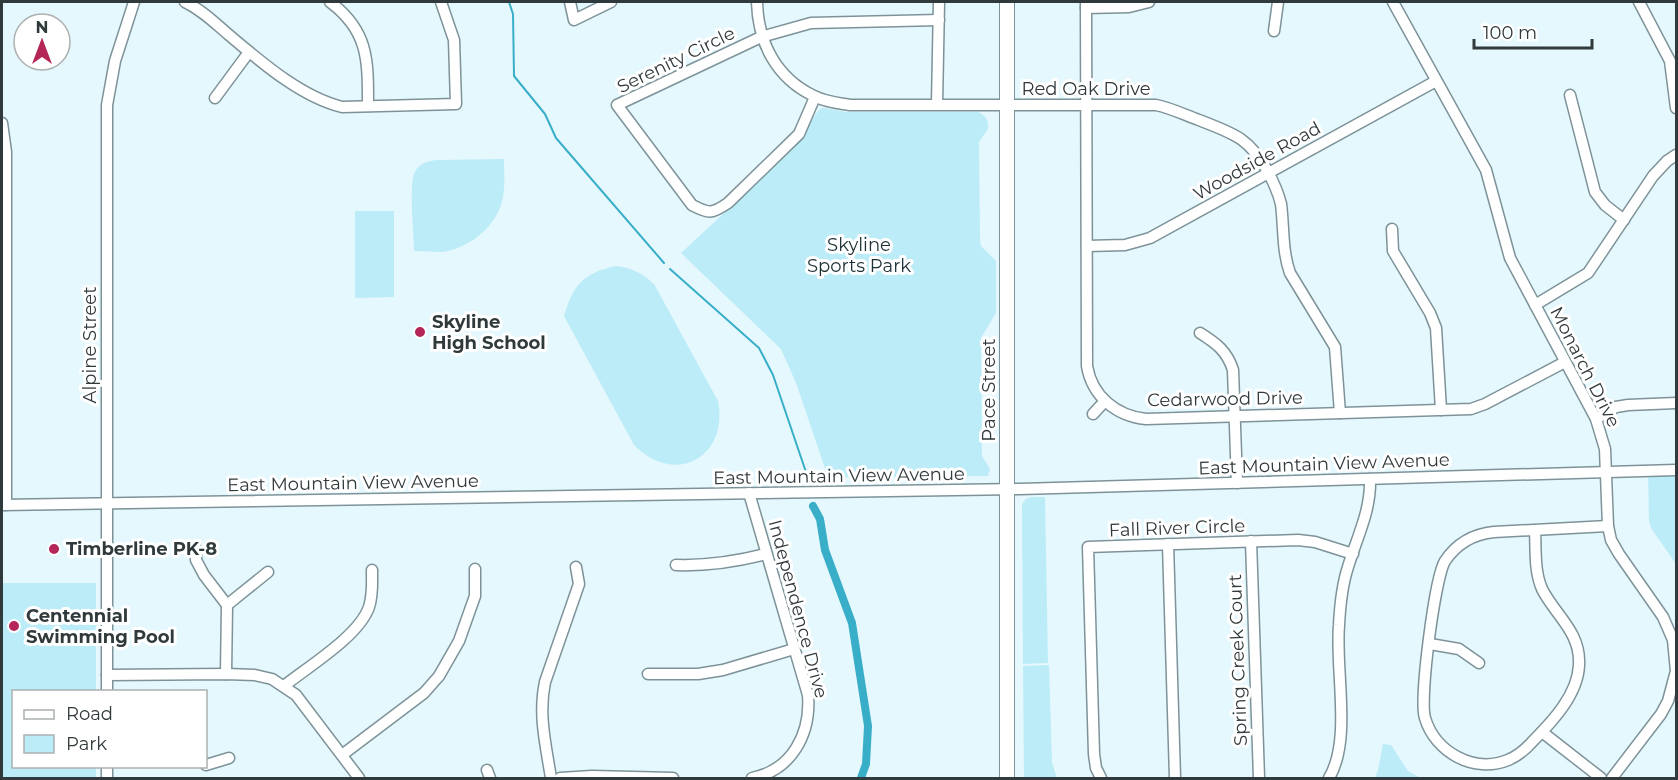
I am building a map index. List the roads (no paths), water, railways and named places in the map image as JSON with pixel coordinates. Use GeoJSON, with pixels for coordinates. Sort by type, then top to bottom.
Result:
{"type":"FeatureCollection","features":[{"type":"Feature","properties":{"kind":"main road","name":"Pace Street"},"geometry":{"type":"LineString","coordinates":[[1007,2],[1007,778]]}},
{"type":"Feature","properties":{"kind":"street","name":"Alpine Street"},"geometry":{"type":"LineString","coordinates":[[107,690],[107,105],[115,61],[134,2]]}},
{"type":"Feature","properties":{"kind":"street"},"geometry":{"type":"LineString","coordinates":[[186,2],[196,7],[249,52],[317,99],[342,107],[456,104],[454,40],[441,2]]}},
{"type":"Feature","properties":{"kind":"street"},"geometry":{"type":"LineString","coordinates":[[330,2],[342,10],[361,37],[368,64],[368,106]]}},
{"type":"Feature","properties":{"kind":"street"},"geometry":{"type":"LineString","coordinates":[[570,2],[574,20],[611,2]]}},
{"type":"Feature","properties":{"kind":"street","name":"Red Oak Drive"},"geometry":{"type":"LineString","coordinates":[[757,2],[757,20],[761,37],[776,67],[793,84],[815,97],[850,105],[1152,105],[1167,108],[1242,139],[1255,150],[1269,173],[1279,197],[1288,269],[1335,347],[1340,413]]}},
{"type":"Feature","properties":{"kind":"street"},"geometry":{"type":"LineString","coordinates":[[937,105],[939,2]]}},
{"type":"Feature","properties":{"kind":"street"},"geometry":{"type":"LineString","coordinates":[[1086,5],[1132,7],[1149,2]]}},
{"type":"Feature","properties":{"kind":"street"},"geometry":{"type":"LineString","coordinates":[[1274,31],[1278,2]]}},
{"type":"Feature","properties":{"kind":"street","name":"Monarch Drive"},"geometry":{"type":"LineString","coordinates":[[1393,2],[1488,174],[1510,258],[1596,419],[1604,442],[1608,526],[1611,540],[1666,623],[1673,640],[1676,663],[1673,688],[1665,708],[1612,778]]}},
{"type":"Feature","properties":{"kind":"street"},"geometry":{"type":"LineString","coordinates":[[1639,2],[1671,63],[1677,108]]}},
{"type":"Feature","properties":{"kind":"street","name":"Cedarwood Drive"},"geometry":{"type":"LineString","coordinates":[[1086,5],[1087,366],[1091,381],[1105,401],[1121,413],[1142,418],[1471,409],[1565,362]]}},
{"type":"Feature","properties":{"kind":"street"},"geometry":{"type":"LineString","coordinates":[[761,37],[811,23],[939,20]]}},
{"type":"Feature","properties":{"kind":"street","name":"Serenity Circle"},"geometry":{"type":"LineString","coordinates":[[761,37],[617,105],[692,205],[704,212],[715,212],[728,203],[799,134],[815,97]]}},
{"type":"Feature","properties":{"kind":"street"},"geometry":{"type":"LineString","coordinates":[[215,98],[249,52]]}},
{"type":"Feature","properties":{"kind":"street","name":"Woodside Road"},"geometry":{"type":"LineString","coordinates":[[1087,246],[1125,245],[1150,238],[1436,81]]}},
{"type":"Feature","properties":{"kind":"street"},"geometry":{"type":"LineString","coordinates":[[1570,95],[1595,192],[1605,205],[1624,220]]}},
{"type":"Feature","properties":{"kind":"street"},"geometry":{"type":"LineString","coordinates":[[2,123],[6,152],[4,505]]}},
{"type":"Feature","properties":{"kind":"street"},"geometry":{"type":"LineString","coordinates":[[1535,305],[1588,273],[1653,176],[1677,154]]}},
{"type":"Feature","properties":{"kind":"street"},"geometry":{"type":"LineString","coordinates":[[1392,229],[1393,251],[1430,313],[1436,328],[1441,410]]}},
{"type":"Feature","properties":{"kind":"street"},"geometry":{"type":"LineString","coordinates":[[1200,333],[1219,345],[1230,362],[1233,374],[1238,483]]}},
{"type":"Feature","properties":{"kind":"street"},"geometry":{"type":"LineString","coordinates":[[1093,414],[1105,401]]}},
{"type":"Feature","properties":{"kind":"street"},"geometry":{"type":"LineString","coordinates":[[1596,419],[1624,405],[1677,403]]}},
{"type":"Feature","properties":{"kind":"street","name":"East Mountain View Avenue"},"geometry":{"type":"LineString","coordinates":[[4,505],[1007,490],[1677,470]]}},
{"type":"Feature","properties":{"kind":"street"},"geometry":{"type":"LineString","coordinates":[[1329,778],[1340,749],[1339,626],[1346,573],[1369,506],[1370,479]]}},
{"type":"Feature","properties":{"kind":"street","name":"Independence Drive"},"geometry":{"type":"LineString","coordinates":[[749,493],[808,695],[808,721],[803,737],[784,771],[752,778]]}},
{"type":"Feature","properties":{"kind":"street"},"geometry":{"type":"LineString","coordinates":[[1536,530],[1536,569],[1539,581],[1545,595],[1573,633],[1579,656],[1579,667],[1574,686],[1542,732],[1524,751],[1502,762],[1489,764],[1458,758],[1445,750],[1432,734],[1423,709],[1423,690],[1438,579],[1443,565],[1454,550],[1481,534],[1536,530],[1608,526]]}},
{"type":"Feature","properties":{"kind":"street","name":"Fall River Circle"},"geometry":{"type":"LineString","coordinates":[[1101,778],[1096,768],[1094,754],[1088,547],[1307,540],[1353,554]]}},
{"type":"Feature","properties":{"kind":"street","name":"Spring Creek Court"},"geometry":{"type":"LineString","coordinates":[[1251,541],[1259,778]]}},
{"type":"Feature","properties":{"kind":"street"},"geometry":{"type":"LineString","coordinates":[[1168,544],[1175,778]]}},
{"type":"Feature","properties":{"kind":"street"},"geometry":{"type":"LineString","coordinates":[[196,549],[196,560],[204,575],[226,605],[226,674]]}},
{"type":"Feature","properties":{"kind":"street"},"geometry":{"type":"LineString","coordinates":[[676,565],[711,566],[766,554]]}},
{"type":"Feature","properties":{"kind":"street"},"geometry":{"type":"LineString","coordinates":[[551,778],[541,718],[541,699],[579,584],[576,567]]}},
{"type":"Feature","properties":{"kind":"street"},"geometry":{"type":"LineString","coordinates":[[342,755],[424,693],[439,676],[459,641],[475,596],[475,569]]}},
{"type":"Feature","properties":{"kind":"street"},"geometry":{"type":"LineString","coordinates":[[284,686],[353,632],[362,621],[369,607],[372,593],[372,570]]}},
{"type":"Feature","properties":{"kind":"street"},"geometry":{"type":"LineString","coordinates":[[226,605],[268,572]]}},
{"type":"Feature","properties":{"kind":"street"},"geometry":{"type":"LineString","coordinates":[[1430,644],[1459,649],[1479,663]]}},
{"type":"Feature","properties":{"kind":"street"},"geometry":{"type":"LineString","coordinates":[[648,674],[698,674],[723,670],[794,649]]}},
{"type":"Feature","properties":{"kind":"street"},"geometry":{"type":"LineString","coordinates":[[107,675],[226,674],[255,675],[272,679],[296,695],[359,778]]}},
{"type":"Feature","properties":{"kind":"street"},"geometry":{"type":"LineString","coordinates":[[1542,732],[1601,778]]}},
{"type":"Feature","properties":{"kind":"street"},"geometry":{"type":"LineString","coordinates":[[207,765],[229,758]]}},
{"type":"Feature","properties":{"kind":"street"},"geometry":{"type":"LineString","coordinates":[[560,778],[592,776],[673,778]]}},
{"type":"Feature","properties":{"kind":"waterway"},"geometry":{"type":"LineString","coordinates":[[509,2],[513,14],[514,76],[545,114],[556,138],[664,263]]}},
{"type":"Feature","properties":{"kind":"waterway"},"geometry":{"type":"LineString","coordinates":[[670,269],[759,348],[773,375],[808,478]]}},
{"type":"Feature","properties":{"kind":"waterway"},"geometry":{"type":"LineString","coordinates":[[813,506],[820,519],[825,550],[852,623],[868,726],[866,764],[861,778]]}},
{"type":"Feature","properties":{"kind":"place","name":"Skyline High School"},"geometry":{"type":"Point","coordinates":[420,332]}},
{"type":"Feature","properties":{"kind":"place","name":"Timberline PK-8"},"geometry":{"type":"Point","coordinates":[54,549]}},
{"type":"Feature","properties":{"kind":"place","name":"Centennial Swimming Pool"},"geometry":{"type":"Point","coordinates":[14,626]}},
{"type":"Feature","properties":{"kind":"park label","name":"Skyline Sports Park"},"geometry":{"type":"Point","coordinates":[859,255]}}]}
